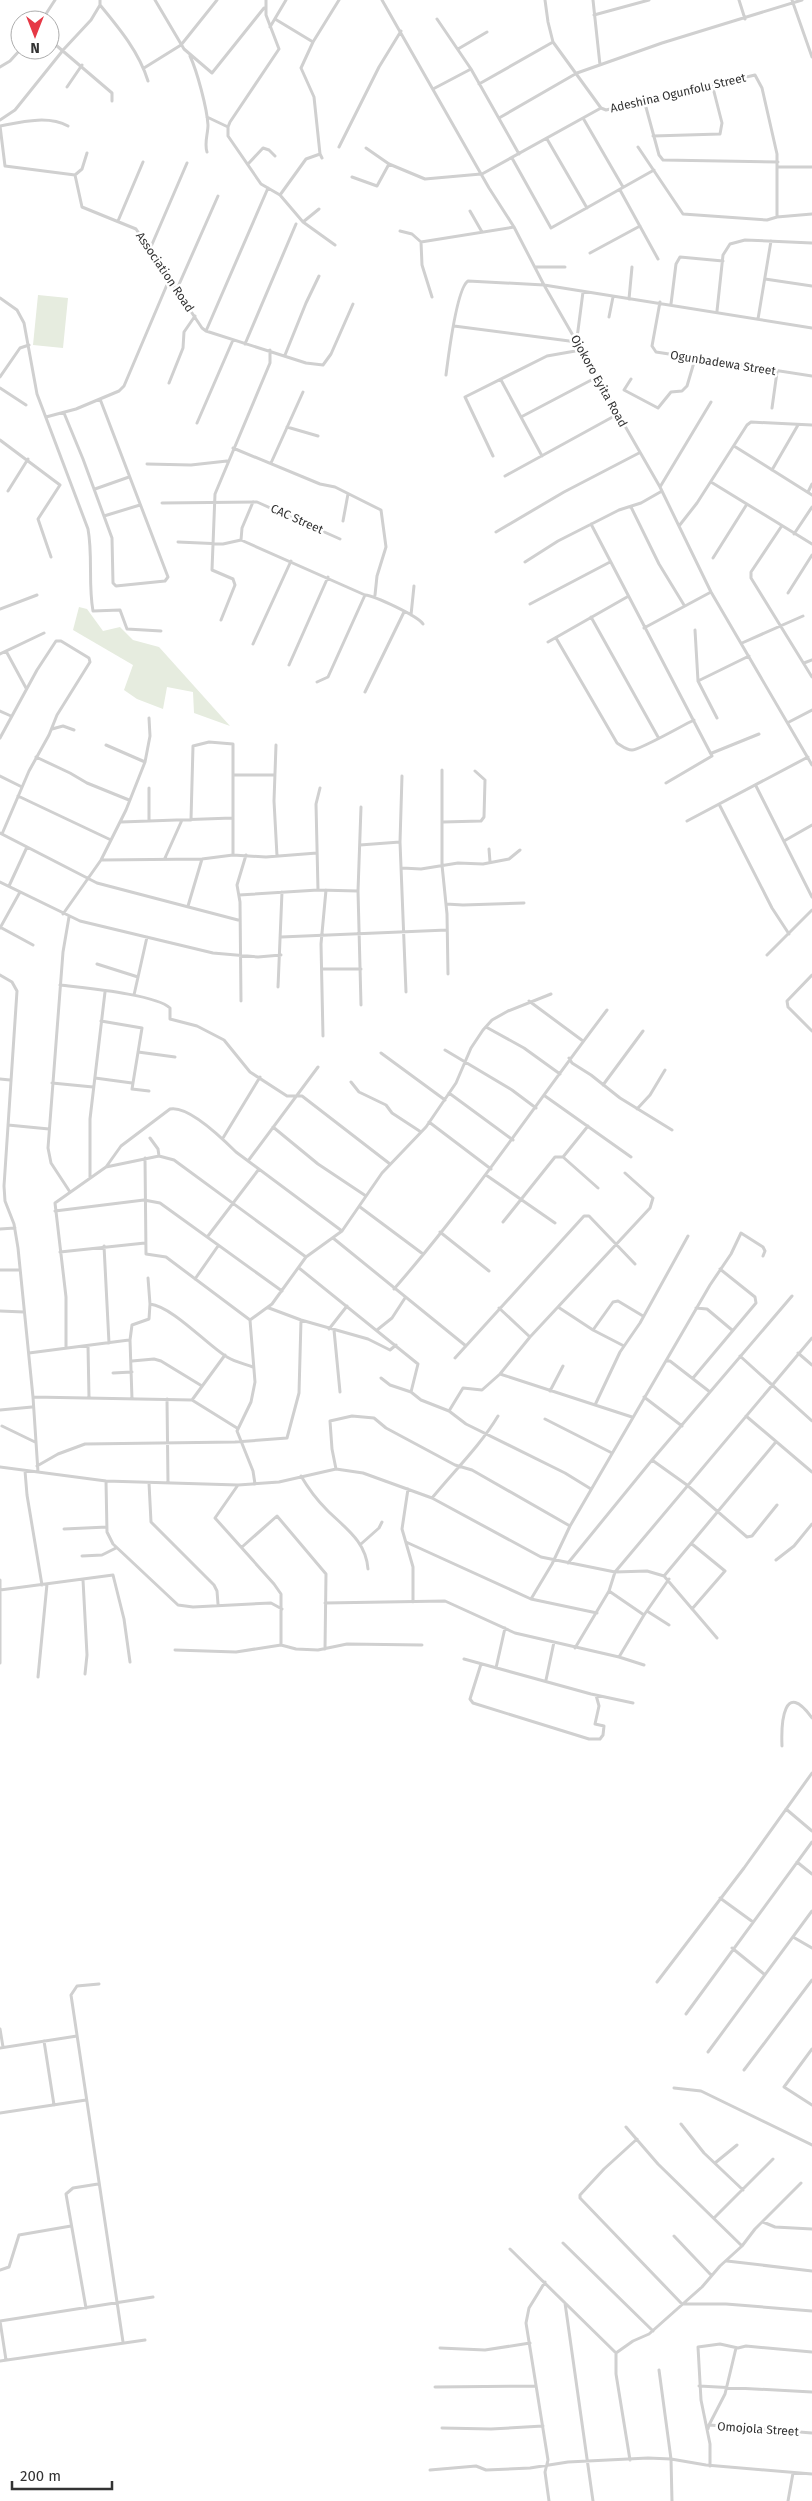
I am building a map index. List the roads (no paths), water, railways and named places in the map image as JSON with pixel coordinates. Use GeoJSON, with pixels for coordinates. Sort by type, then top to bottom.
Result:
{"type":"FeatureCollection","features":[{"type":"Feature","properties":{"kind":"street"},"geometry":{"type":"LineString","coordinates":[[0,120],[15,110],[64,49],[92,20],[100,5],[100,0]]}},
{"type":"Feature","properties":{"kind":"street"},"geometry":{"type":"LineString","coordinates":[[161,0],[156,2],[181,45],[212,73],[265,7]]}},
{"type":"Feature","properties":{"kind":"street"},"geometry":{"type":"LineString","coordinates":[[144,68],[181,45],[217,0]]}},
{"type":"Feature","properties":{"kind":"street"},"geometry":{"type":"LineString","coordinates":[[266,0],[265,7],[270,28],[279,49],[228,127],[231,141],[257,179],[280,195],[303,222],[335,245]]}},
{"type":"Feature","properties":{"kind":"street"},"geometry":{"type":"LineString","coordinates":[[270,28],[286,0]]}},
{"type":"Feature","properties":{"kind":"street"},"geometry":{"type":"LineString","coordinates":[[322,158],[320,154],[317,109],[311,86],[302,70],[302,66],[313,42],[339,0]]}},
{"type":"Feature","properties":{"kind":"street","name":"Ojokoro Eyita Road"},"geometry":{"type":"LineString","coordinates":[[382,0],[514,227],[544,285],[661,489],[711,592],[789,722],[812,765]]}},
{"type":"Feature","properties":{"kind":"street"},"geometry":{"type":"LineString","coordinates":[[366,148],[389,164],[425,179],[482,174],[601,108],[553,42],[548,22],[546,0]]}},
{"type":"Feature","properties":{"kind":"street"},"geometry":{"type":"LineString","coordinates":[[592,0],[600,65]]}},
{"type":"Feature","properties":{"kind":"street"},"geometry":{"type":"LineString","coordinates":[[594,15],[649,0]]}},
{"type":"Feature","properties":{"kind":"street"},"geometry":{"type":"LineString","coordinates":[[739,0],[745,19]]}},
{"type":"Feature","properties":{"kind":"street"},"geometry":{"type":"LineString","coordinates":[[499,118],[577,74],[600,65],[662,43],[802,0]]}},
{"type":"Feature","properties":{"kind":"street"},"geometry":{"type":"LineString","coordinates":[[792,2],[812,57]]}},
{"type":"Feature","properties":{"kind":"street"},"geometry":{"type":"LineString","coordinates":[[100,5],[122,32],[144,68],[148,81]]}},
{"type":"Feature","properties":{"kind":"street"},"geometry":{"type":"LineString","coordinates":[[275,19],[313,42]]}},
{"type":"Feature","properties":{"kind":"street"},"geometry":{"type":"LineString","coordinates":[[437,19],[471,69],[519,154]]}},
{"type":"Feature","properties":{"kind":"street"},"geometry":{"type":"LineString","coordinates":[[338,147],[379,67],[401,31]]}},
{"type":"Feature","properties":{"kind":"street"},"geometry":{"type":"LineString","coordinates":[[458,49],[487,32]]}},
{"type":"Feature","properties":{"kind":"street"},"geometry":{"type":"LineString","coordinates":[[479,84],[553,42]]}},
{"type":"Feature","properties":{"kind":"street"},"geometry":{"type":"LineString","coordinates":[[60,46],[112,93],[112,101]]}},
{"type":"Feature","properties":{"kind":"street"},"geometry":{"type":"LineString","coordinates":[[188,53],[197,75],[208,126],[205,147],[207,152]]}},
{"type":"Feature","properties":{"kind":"street"},"geometry":{"type":"LineString","coordinates":[[0,67],[11,60]]}},
{"type":"Feature","properties":{"kind":"street"},"geometry":{"type":"LineString","coordinates":[[67,87],[82,65]]}},
{"type":"Feature","properties":{"kind":"street"},"geometry":{"type":"LineString","coordinates":[[433,89],[471,69]]}},
{"type":"Feature","properties":{"kind":"street","name":"Adeshina Ogunfolu Street"},"geometry":{"type":"LineString","coordinates":[[601,108],[606,110],[755,75],[762,88],[778,162]]}},
{"type":"Feature","properties":{"kind":"street"},"geometry":{"type":"LineString","coordinates":[[653,136],[720,134],[722,122],[712,84]]}},
{"type":"Feature","properties":{"kind":"street"},"geometry":{"type":"LineString","coordinates":[[644,100],[653,136],[663,160],[778,162],[777,217]]}},
{"type":"Feature","properties":{"kind":"street"},"geometry":{"type":"LineString","coordinates":[[206,117],[228,127]]}},
{"type":"Feature","properties":{"kind":"street"},"geometry":{"type":"LineString","coordinates":[[583,118],[658,259]]}},
{"type":"Feature","properties":{"kind":"street"},"geometry":{"type":"LineString","coordinates":[[68,126],[63,123],[36,120],[0,126],[6,166],[74,175],[82,169],[87,153]]}},
{"type":"Feature","properties":{"kind":"street"},"geometry":{"type":"LineString","coordinates":[[547,139],[588,208]]}},
{"type":"Feature","properties":{"kind":"street"},"geometry":{"type":"LineString","coordinates":[[248,164],[263,148],[269,150],[275,156]]}},
{"type":"Feature","properties":{"kind":"street"},"geometry":{"type":"LineString","coordinates":[[638,148],[683,214],[768,220],[777,217],[812,214]]}},
{"type":"Feature","properties":{"kind":"street"},"geometry":{"type":"LineString","coordinates":[[280,195],[306,159],[320,154]]}},
{"type":"Feature","properties":{"kind":"street"},"geometry":{"type":"LineString","coordinates":[[512,158],[551,228],[654,170]]}},
{"type":"Feature","properties":{"kind":"street"},"geometry":{"type":"LineString","coordinates":[[118,221],[143,162]]}},
{"type":"Feature","properties":{"kind":"street"},"geometry":{"type":"LineString","coordinates":[[150,249],[187,163]]}},
{"type":"Feature","properties":{"kind":"street"},"geometry":{"type":"LineString","coordinates":[[352,177],[377,186],[389,164]]}},
{"type":"Feature","properties":{"kind":"street"},"geometry":{"type":"LineString","coordinates":[[778,167],[812,167]]}},
{"type":"Feature","properties":{"kind":"street","name":"Association Road"},"geometry":{"type":"LineString","coordinates":[[74,175],[82,207],[136,229],[206,331]]}},
{"type":"Feature","properties":{"kind":"street"},"geometry":{"type":"LineString","coordinates":[[268,188],[206,331],[313,365],[326,364],[353,304]]}},
{"type":"Feature","properties":{"kind":"street"},"geometry":{"type":"LineString","coordinates":[[177,289],[218,196]]}},
{"type":"Feature","properties":{"kind":"street"},"geometry":{"type":"LineString","coordinates":[[303,222],[318,209]]}},
{"type":"Feature","properties":{"kind":"street"},"geometry":{"type":"LineString","coordinates":[[470,211],[482,232]]}},
{"type":"Feature","properties":{"kind":"street"},"geometry":{"type":"LineString","coordinates":[[245,344],[296,224]]}},
{"type":"Feature","properties":{"kind":"street"},"geometry":{"type":"LineString","coordinates":[[590,253],[640,226]]}},
{"type":"Feature","properties":{"kind":"street"},"geometry":{"type":"LineString","coordinates":[[420,242],[514,227]]}},
{"type":"Feature","properties":{"kind":"street"},"geometry":{"type":"LineString","coordinates":[[400,231],[412,234],[420,242],[422,265],[432,297]]}},
{"type":"Feature","properties":{"kind":"street"},"geometry":{"type":"LineString","coordinates":[[758,318],[770,241]]}},
{"type":"Feature","properties":{"kind":"street"},"geometry":{"type":"LineString","coordinates":[[717,311],[723,261],[729,246],[735,242],[812,243]]}},
{"type":"Feature","properties":{"kind":"street"},"geometry":{"type":"LineString","coordinates":[[671,304],[676,264],[680,257],[723,261]]}},
{"type":"Feature","properties":{"kind":"street"},"geometry":{"type":"LineString","coordinates":[[535,267],[565,267]]}},
{"type":"Feature","properties":{"kind":"street"},"geometry":{"type":"LineString","coordinates":[[629,299],[632,267]]}},
{"type":"Feature","properties":{"kind":"street"},"geometry":{"type":"LineString","coordinates":[[285,355],[306,303],[320,276]]}},
{"type":"Feature","properties":{"kind":"street"},"geometry":{"type":"LineString","coordinates":[[46,416],[64,413],[119,391],[124,386],[169,279]]}},
{"type":"Feature","properties":{"kind":"street"},"geometry":{"type":"LineString","coordinates":[[765,279],[812,286]]}},
{"type":"Feature","properties":{"kind":"street"},"geometry":{"type":"LineString","coordinates":[[446,374],[454,326],[463,288],[468,281],[544,285],[613,297],[717,311],[812,328]]}},
{"type":"Feature","properties":{"kind":"street"},"geometry":{"type":"LineString","coordinates":[[454,326],[577,341],[583,292]]}},
{"type":"Feature","properties":{"kind":"street"},"geometry":{"type":"LineString","coordinates":[[608,317],[613,297]]}},
{"type":"Feature","properties":{"kind":"street"},"geometry":{"type":"LineString","coordinates":[[0,298],[20,314],[29,344],[37,394],[88,529],[91,548],[90,576],[93,611],[120,610],[126,629],[161,631]]}},
{"type":"Feature","properties":{"kind":"street","name":"Ogunbadewa Street"},"geometry":{"type":"LineString","coordinates":[[660,302],[652,349],[656,352],[812,376]]}},
{"type":"Feature","properties":{"kind":"street"},"geometry":{"type":"LineString","coordinates":[[169,384],[184,345],[184,332],[195,316]]}},
{"type":"Feature","properties":{"kind":"street"},"geometry":{"type":"LineString","coordinates":[[197,424],[233,340]]}},
{"type":"Feature","properties":{"kind":"street"},"geometry":{"type":"LineString","coordinates":[[0,377],[20,348],[29,344]]}},
{"type":"Feature","properties":{"kind":"street"},"geometry":{"type":"LineString","coordinates":[[221,620],[235,585],[233,579],[212,570],[213,501],[270,362],[270,350]]}},
{"type":"Feature","properties":{"kind":"street"},"geometry":{"type":"LineString","coordinates":[[493,456],[464,397],[547,356],[581,350]]}},
{"type":"Feature","properties":{"kind":"street"},"geometry":{"type":"LineString","coordinates":[[631,379],[624,390],[658,408],[670,392],[684,389],[695,359]]}},
{"type":"Feature","properties":{"kind":"street"},"geometry":{"type":"LineString","coordinates":[[772,408],[777,371]]}},
{"type":"Feature","properties":{"kind":"street"},"geometry":{"type":"LineString","coordinates":[[521,417],[597,377]]}},
{"type":"Feature","properties":{"kind":"street"},"geometry":{"type":"LineString","coordinates":[[500,380],[542,456]]}},
{"type":"Feature","properties":{"kind":"street"},"geometry":{"type":"LineString","coordinates":[[0,388],[26,405]]}},
{"type":"Feature","properties":{"kind":"street"},"geometry":{"type":"LineString","coordinates":[[271,463],[303,392]]}},
{"type":"Feature","properties":{"kind":"street"},"geometry":{"type":"LineString","coordinates":[[64,413],[94,489],[113,545],[114,585],[134,586],[165,581],[168,577],[100,399]]}},
{"type":"Feature","properties":{"kind":"street"},"geometry":{"type":"LineString","coordinates":[[525,562],[591,524],[631,506],[661,489],[711,402]]}},
{"type":"Feature","properties":{"kind":"street"},"geometry":{"type":"LineString","coordinates":[[505,476],[618,414]]}},
{"type":"Feature","properties":{"kind":"street"},"geometry":{"type":"LineString","coordinates":[[679,526],[711,482],[746,425],[751,422],[812,425]]}},
{"type":"Feature","properties":{"kind":"street"},"geometry":{"type":"LineString","coordinates":[[772,470],[798,425]]}},
{"type":"Feature","properties":{"kind":"street"},"geometry":{"type":"LineString","coordinates":[[287,427],[318,436]]}},
{"type":"Feature","properties":{"kind":"street"},"geometry":{"type":"LineString","coordinates":[[0,440],[28,459],[60,485],[38,520],[51,557]]}},
{"type":"Feature","properties":{"kind":"street"},"geometry":{"type":"LineString","coordinates":[[734,446],[812,495]]}},
{"type":"Feature","properties":{"kind":"street"},"geometry":{"type":"LineString","coordinates":[[234,448],[348,494],[382,513],[381,527],[385,533],[386,547],[375,596]]}},
{"type":"Feature","properties":{"kind":"street"},"geometry":{"type":"LineString","coordinates":[[496,532],[564,492],[639,453]]}},
{"type":"Feature","properties":{"kind":"street"},"geometry":{"type":"LineString","coordinates":[[8,491],[28,459]]}},
{"type":"Feature","properties":{"kind":"street"},"geometry":{"type":"LineString","coordinates":[[146,464],[191,465],[228,461]]}},
{"type":"Feature","properties":{"kind":"street"},"geometry":{"type":"LineString","coordinates":[[94,489],[129,477]]}},
{"type":"Feature","properties":{"kind":"street"},"geometry":{"type":"LineString","coordinates":[[711,482],[781,527],[812,544]]}},
{"type":"Feature","properties":{"kind":"street"},"geometry":{"type":"LineString","coordinates":[[808,492],[812,484]]}},
{"type":"Feature","properties":{"kind":"street"},"geometry":{"type":"LineString","coordinates":[[343,521],[348,494]]}},
{"type":"Feature","properties":{"kind":"street"},"geometry":{"type":"LineString","coordinates":[[241,540],[242,528],[253,502]]}},
{"type":"Feature","properties":{"kind":"street","name":"CAC Street"},"geometry":{"type":"LineString","coordinates":[[162,503],[253,502],[262,504],[340,539]]}},
{"type":"Feature","properties":{"kind":"street"},"geometry":{"type":"LineString","coordinates":[[713,558],[747,504]]}},
{"type":"Feature","properties":{"kind":"street"},"geometry":{"type":"LineString","coordinates":[[104,516],[140,505]]}},
{"type":"Feature","properties":{"kind":"street"},"geometry":{"type":"LineString","coordinates":[[631,506],[659,564],[684,605]]}},
{"type":"Feature","properties":{"kind":"street"},"geometry":{"type":"LineString","coordinates":[[794,534],[812,507]]}},
{"type":"Feature","properties":{"kind":"street"},"geometry":{"type":"LineString","coordinates":[[591,524],[627,597],[712,753],[712,758],[666,783]]}},
{"type":"Feature","properties":{"kind":"street"},"geometry":{"type":"LineString","coordinates":[[781,527],[751,575],[812,677]]}},
{"type":"Feature","properties":{"kind":"street"},"geometry":{"type":"LineString","coordinates":[[178,542],[231,543],[241,540],[365,595],[375,596],[386,604],[418,618],[423,624]]}},
{"type":"Feature","properties":{"kind":"street"},"geometry":{"type":"LineString","coordinates":[[788,593],[812,555]]}},
{"type":"Feature","properties":{"kind":"street"},"geometry":{"type":"LineString","coordinates":[[253,644],[290,561]]}},
{"type":"Feature","properties":{"kind":"street"},"geometry":{"type":"LineString","coordinates":[[530,604],[610,562]]}},
{"type":"Feature","properties":{"kind":"street"},"geometry":{"type":"LineString","coordinates":[[289,665],[328,577]]}},
{"type":"Feature","properties":{"kind":"street"},"geometry":{"type":"LineString","coordinates":[[411,615],[414,586]]}},
{"type":"Feature","properties":{"kind":"street"},"geometry":{"type":"LineString","coordinates":[[644,628],[711,592]]}},
{"type":"Feature","properties":{"kind":"street"},"geometry":{"type":"LineString","coordinates":[[0,609],[37,595]]}},
{"type":"Feature","properties":{"kind":"street"},"geometry":{"type":"LineString","coordinates":[[318,682],[328,677],[365,595]]}},
{"type":"Feature","properties":{"kind":"street"},"geometry":{"type":"LineString","coordinates":[[548,642],[627,597]]}},
{"type":"Feature","properties":{"kind":"street"},"geometry":{"type":"LineString","coordinates":[[365,692],[404,612]]}},
{"type":"Feature","properties":{"kind":"street"},"geometry":{"type":"LineString","coordinates":[[742,643],[802,616]]}},
{"type":"Feature","properties":{"kind":"street"},"geometry":{"type":"LineString","coordinates":[[591,617],[658,737]]}},
{"type":"Feature","properties":{"kind":"street"},"geometry":{"type":"LineString","coordinates":[[695,630],[698,681],[717,718]]}},
{"type":"Feature","properties":{"kind":"street"},"geometry":{"type":"LineString","coordinates":[[0,654],[44,632]]}},
{"type":"Feature","properties":{"kind":"street"},"geometry":{"type":"LineString","coordinates":[[556,638],[617,743],[630,750],[636,749],[694,720]]}},
{"type":"Feature","properties":{"kind":"street"},"geometry":{"type":"LineString","coordinates":[[0,738],[11,716],[58,640],[89,658],[90,662],[57,715],[1,834],[97,883],[238,920]]}},
{"type":"Feature","properties":{"kind":"street"},"geometry":{"type":"LineString","coordinates":[[6,652],[27,689]]}},
{"type":"Feature","properties":{"kind":"street"},"geometry":{"type":"LineString","coordinates":[[698,681],[748,656]]}},
{"type":"Feature","properties":{"kind":"street"},"geometry":{"type":"LineString","coordinates":[[804,662],[812,660]]}},
{"type":"Feature","properties":{"kind":"street"},"geometry":{"type":"LineString","coordinates":[[789,722],[812,710]]}},
{"type":"Feature","properties":{"kind":"street"},"geometry":{"type":"LineString","coordinates":[[0,711],[11,716]]}},
{"type":"Feature","properties":{"kind":"street"},"geometry":{"type":"LineString","coordinates":[[63,914],[101,860],[120,822],[150,742],[149,718]]}},
{"type":"Feature","properties":{"kind":"street"},"geometry":{"type":"LineString","coordinates":[[52,729],[63,726],[74,730]]}},
{"type":"Feature","properties":{"kind":"street"},"geometry":{"type":"LineString","coordinates":[[712,753],[759,734]]}},
{"type":"Feature","properties":{"kind":"street"},"geometry":{"type":"LineString","coordinates":[[191,820],[192,746],[209,742],[233,744],[233,855]]}},
{"type":"Feature","properties":{"kind":"street"},"geometry":{"type":"LineString","coordinates":[[106,745],[144,762]]}},
{"type":"Feature","properties":{"kind":"street"},"geometry":{"type":"LineString","coordinates":[[276,745],[275,838],[277,856]]}},
{"type":"Feature","properties":{"kind":"street"},"geometry":{"type":"LineString","coordinates":[[36,757],[87,783],[129,800]]}},
{"type":"Feature","properties":{"kind":"street"},"geometry":{"type":"LineString","coordinates":[[687,821],[720,806],[808,757]]}},
{"type":"Feature","properties":{"kind":"street"},"geometry":{"type":"LineString","coordinates":[[442,770],[442,865],[448,930],[446,944],[448,974]]}},
{"type":"Feature","properties":{"kind":"street"},"geometry":{"type":"LineString","coordinates":[[443,822],[481,821],[484,817],[485,780],[475,772]]}},
{"type":"Feature","properties":{"kind":"street"},"geometry":{"type":"LineString","coordinates":[[233,775],[275,775]]}},
{"type":"Feature","properties":{"kind":"street"},"geometry":{"type":"LineString","coordinates":[[0,776],[22,787]]}},
{"type":"Feature","properties":{"kind":"street"},"geometry":{"type":"LineString","coordinates":[[402,776],[402,827],[400,842],[402,932],[406,992]]}},
{"type":"Feature","properties":{"kind":"street"},"geometry":{"type":"LineString","coordinates":[[756,786],[812,896]]}},
{"type":"Feature","properties":{"kind":"street"},"geometry":{"type":"LineString","coordinates":[[149,788],[149,821]]}},
{"type":"Feature","properties":{"kind":"street"},"geometry":{"type":"LineString","coordinates":[[318,890],[316,804],[320,788]]}},
{"type":"Feature","properties":{"kind":"street"},"geometry":{"type":"LineString","coordinates":[[18,796],[111,840]]}},
{"type":"Feature","properties":{"kind":"street"},"geometry":{"type":"LineString","coordinates":[[720,806],[772,908],[789,934]]}},
{"type":"Feature","properties":{"kind":"street"},"geometry":{"type":"LineString","coordinates":[[361,807],[358,891],[361,933],[361,1005]]}},
{"type":"Feature","properties":{"kind":"street"},"geometry":{"type":"LineString","coordinates":[[120,822],[232,818]]}},
{"type":"Feature","properties":{"kind":"street"},"geometry":{"type":"LineString","coordinates":[[165,858],[182,820]]}},
{"type":"Feature","properties":{"kind":"street"},"geometry":{"type":"LineString","coordinates":[[784,841],[812,825]]}},
{"type":"Feature","properties":{"kind":"street"},"geometry":{"type":"LineString","coordinates":[[360,845],[400,842]]}},
{"type":"Feature","properties":{"kind":"street"},"geometry":{"type":"LineString","coordinates":[[9,886],[27,847]]}},
{"type":"Feature","properties":{"kind":"street"},"geometry":{"type":"LineString","coordinates":[[489,850],[490,862]]}},
{"type":"Feature","properties":{"kind":"street"},"geometry":{"type":"LineString","coordinates":[[402,868],[421,869],[458,863],[478,865],[509,860],[520,850]]}},
{"type":"Feature","properties":{"kind":"street"},"geometry":{"type":"LineString","coordinates":[[101,860],[202,859],[233,855],[277,856],[317,853]]}},
{"type":"Feature","properties":{"kind":"street"},"geometry":{"type":"LineString","coordinates":[[241,1001],[239,895],[237,885],[246,855]]}},
{"type":"Feature","properties":{"kind":"street"},"geometry":{"type":"LineString","coordinates":[[188,906],[202,859]]}},
{"type":"Feature","properties":{"kind":"street"},"geometry":{"type":"LineString","coordinates":[[0,882],[69,917],[213,953],[240,956],[281,955]]}},
{"type":"Feature","properties":{"kind":"street"},"geometry":{"type":"LineString","coordinates":[[239,895],[318,890],[358,891]]}},
{"type":"Feature","properties":{"kind":"street"},"geometry":{"type":"LineString","coordinates":[[323,1036],[322,934],[326,890]]}},
{"type":"Feature","properties":{"kind":"street"},"geometry":{"type":"LineString","coordinates":[[20,892],[0,927],[33,945]]}},
{"type":"Feature","properties":{"kind":"street"},"geometry":{"type":"LineString","coordinates":[[278,987],[281,955],[282,892]]}},
{"type":"Feature","properties":{"kind":"street"},"geometry":{"type":"LineString","coordinates":[[446,904],[453,906],[524,903]]}},
{"type":"Feature","properties":{"kind":"street"},"geometry":{"type":"LineString","coordinates":[[767,955],[812,910]]}},
{"type":"Feature","properties":{"kind":"street"},"geometry":{"type":"LineString","coordinates":[[69,917],[60,984],[58,1034],[52,1083],[48,1148],[51,1163],[70,1192]]}},
{"type":"Feature","properties":{"kind":"street"},"geometry":{"type":"LineString","coordinates":[[281,937],[448,930]]}},
{"type":"Feature","properties":{"kind":"street"},"geometry":{"type":"LineString","coordinates":[[134,995],[147,937]]}},
{"type":"Feature","properties":{"kind":"street"},"geometry":{"type":"LineString","coordinates":[[96,964],[138,977]]}},
{"type":"Feature","properties":{"kind":"street"},"geometry":{"type":"LineString","coordinates":[[322,969],[360,969]]}},
{"type":"Feature","properties":{"kind":"street"},"geometry":{"type":"LineString","coordinates":[[0,975],[12,982],[17,991],[8,1125],[2,1173],[5,1201],[15,1228],[29,1353],[38,1472]]}},
{"type":"Feature","properties":{"kind":"street"},"geometry":{"type":"LineString","coordinates":[[812,975],[787,1001],[787,1004],[812,1031]]}},
{"type":"Feature","properties":{"kind":"street"},"geometry":{"type":"LineString","coordinates":[[60,984],[134,995],[169,1006],[169,1018],[196,1026],[224,1040],[246,1068],[281,1094],[296,1097],[302,1096],[390,1164]]}},
{"type":"Feature","properties":{"kind":"street"},"geometry":{"type":"LineString","coordinates":[[90,1179],[90,1119],[105,992]]}},
{"type":"Feature","properties":{"kind":"street"},"geometry":{"type":"LineString","coordinates":[[250,1320],[269,1308],[306,1257],[342,1231],[390,1164],[421,1132],[450,1094],[474,1043],[485,1027],[498,1017],[528,1001],[551,994]]}},
{"type":"Feature","properties":{"kind":"street"},"geometry":{"type":"LineString","coordinates":[[528,1001],[583,1041]]}},
{"type":"Feature","properties":{"kind":"street"},"geometry":{"type":"LineString","coordinates":[[394,1289],[486,1176],[545,1096],[569,1058],[607,1010]]}},
{"type":"Feature","properties":{"kind":"street"},"geometry":{"type":"LineString","coordinates":[[101,1021],[142,1027],[132,1089],[149,1091]]}},
{"type":"Feature","properties":{"kind":"street"},"geometry":{"type":"LineString","coordinates":[[485,1027],[490,1027],[524,1048],[560,1074]]}},
{"type":"Feature","properties":{"kind":"street"},"geometry":{"type":"LineString","coordinates":[[603,1084],[643,1032]]}},
{"type":"Feature","properties":{"kind":"street"},"geometry":{"type":"LineString","coordinates":[[445,1050],[521,1096],[536,1108]]}},
{"type":"Feature","properties":{"kind":"street"},"geometry":{"type":"LineString","coordinates":[[138,1052],[175,1057]]}},
{"type":"Feature","properties":{"kind":"street"},"geometry":{"type":"LineString","coordinates":[[381,1053],[445,1100]]}},
{"type":"Feature","properties":{"kind":"street"},"geometry":{"type":"LineString","coordinates":[[569,1058],[572,1064],[637,1109],[672,1130]]}},
{"type":"Feature","properties":{"kind":"street"},"geometry":{"type":"LineString","coordinates":[[566,1064],[572,1064]]}},
{"type":"Feature","properties":{"kind":"street"},"geometry":{"type":"LineString","coordinates":[[248,1161],[318,1067]]}},
{"type":"Feature","properties":{"kind":"street"},"geometry":{"type":"LineString","coordinates":[[637,1109],[650,1095],[665,1070]]}},
{"type":"Feature","properties":{"kind":"street"},"geometry":{"type":"LineString","coordinates":[[223,1138],[260,1077]]}},
{"type":"Feature","properties":{"kind":"street"},"geometry":{"type":"LineString","coordinates":[[95,1078],[132,1084]]}},
{"type":"Feature","properties":{"kind":"street"},"geometry":{"type":"LineString","coordinates":[[0,1079],[10,1080]]}},
{"type":"Feature","properties":{"kind":"street"},"geometry":{"type":"LineString","coordinates":[[351,1082],[360,1092],[386,1105],[392,1113],[421,1132]]}},
{"type":"Feature","properties":{"kind":"street"},"geometry":{"type":"LineString","coordinates":[[52,1083],[94,1087]]}},
{"type":"Feature","properties":{"kind":"street"},"geometry":{"type":"LineString","coordinates":[[450,1094],[513,1140]]}},
{"type":"Feature","properties":{"kind":"street"},"geometry":{"type":"LineString","coordinates":[[545,1096],[631,1157]]}},
{"type":"Feature","properties":{"kind":"street"},"geometry":{"type":"LineString","coordinates":[[106,1168],[121,1146],[170,1109],[179,1108],[223,1138],[248,1161],[342,1231]]}},
{"type":"Feature","properties":{"kind":"street"},"geometry":{"type":"LineString","coordinates":[[429,1122],[491,1169]]}},
{"type":"Feature","properties":{"kind":"street"},"geometry":{"type":"LineString","coordinates":[[8,1125],[49,1129]]}},
{"type":"Feature","properties":{"kind":"street"},"geometry":{"type":"LineString","coordinates":[[563,1157],[588,1126]]}},
{"type":"Feature","properties":{"kind":"street"},"geometry":{"type":"LineString","coordinates":[[273,1127],[318,1164],[366,1196]]}},
{"type":"Feature","properties":{"kind":"street"},"geometry":{"type":"LineString","coordinates":[[150,1138],[158,1149],[159,1156]]}},
{"type":"Feature","properties":{"kind":"street"},"geometry":{"type":"LineString","coordinates":[[66,1348],[66,1297],[55,1210],[56,1201],[106,1168],[159,1156],[178,1162],[306,1257]]}},
{"type":"Feature","properties":{"kind":"street"},"geometry":{"type":"LineString","coordinates":[[504,1222],[555,1157],[563,1157],[598,1188]]}},
{"type":"Feature","properties":{"kind":"street"},"geometry":{"type":"LineString","coordinates":[[145,1158],[145,1243],[148,1255],[166,1257],[250,1320],[255,1382],[251,1402],[237,1428],[240,1441],[253,1471],[255,1484]]}},
{"type":"Feature","properties":{"kind":"street"},"geometry":{"type":"LineString","coordinates":[[208,1236],[259,1169]]}},
{"type":"Feature","properties":{"kind":"street"},"geometry":{"type":"LineString","coordinates":[[449,1411],[463,1388],[482,1390],[500,1374],[530,1337],[650,1208],[653,1198],[624,1173]]}},
{"type":"Feature","properties":{"kind":"street"},"geometry":{"type":"LineString","coordinates":[[486,1176],[555,1223]]}},
{"type":"Feature","properties":{"kind":"street"},"geometry":{"type":"LineString","coordinates":[[55,1210],[144,1200],[160,1204],[208,1236],[218,1246],[282,1291]]}},
{"type":"Feature","properties":{"kind":"street"},"geometry":{"type":"LineString","coordinates":[[360,1207],[422,1254]]}},
{"type":"Feature","properties":{"kind":"street"},"geometry":{"type":"LineString","coordinates":[[455,1358],[584,1216],[589,1216],[635,1264]]}},
{"type":"Feature","properties":{"kind":"street"},"geometry":{"type":"LineString","coordinates":[[0,1229],[15,1228]]}},
{"type":"Feature","properties":{"kind":"street"},"geometry":{"type":"LineString","coordinates":[[440,1232],[489,1271]]}},
{"type":"Feature","properties":{"kind":"street"},"geometry":{"type":"LineString","coordinates":[[531,1599],[632,1417],[696,1308],[720,1269],[732,1254],[741,1233],[763,1247],[765,1251],[763,1256]]}},
{"type":"Feature","properties":{"kind":"street"},"geometry":{"type":"LineString","coordinates":[[595,1405],[606,1378],[688,1236]]}},
{"type":"Feature","properties":{"kind":"street"},"geometry":{"type":"LineString","coordinates":[[333,1238],[466,1346]]}},
{"type":"Feature","properties":{"kind":"street"},"geometry":{"type":"LineString","coordinates":[[60,1252],[145,1243]]}},
{"type":"Feature","properties":{"kind":"street"},"geometry":{"type":"LineString","coordinates":[[104,1246],[109,1343]]}},
{"type":"Feature","properties":{"kind":"street"},"geometry":{"type":"LineString","coordinates":[[195,1279],[218,1246]]}},
{"type":"Feature","properties":{"kind":"street"},"geometry":{"type":"LineString","coordinates":[[298,1268],[418,1364],[411,1392]]}},
{"type":"Feature","properties":{"kind":"street"},"geometry":{"type":"LineString","coordinates":[[692,1378],[756,1303],[756,1298],[720,1269]]}},
{"type":"Feature","properties":{"kind":"street"},"geometry":{"type":"LineString","coordinates":[[0,1270],[20,1270]]}},
{"type":"Feature","properties":{"kind":"street"},"geometry":{"type":"LineString","coordinates":[[132,1399],[130,1340],[133,1324],[149,1319],[148,1278]]}},
{"type":"Feature","properties":{"kind":"street"},"geometry":{"type":"LineString","coordinates":[[568,1564],[652,1460],[792,1296]]}},
{"type":"Feature","properties":{"kind":"street"},"geometry":{"type":"LineString","coordinates":[[377,1330],[392,1318],[405,1298]]}},
{"type":"Feature","properties":{"kind":"street"},"geometry":{"type":"LineString","coordinates":[[593,1330],[613,1302],[618,1301],[643,1316]]}},
{"type":"Feature","properties":{"kind":"street"},"geometry":{"type":"LineString","coordinates":[[150,1304],[170,1313],[225,1355],[254,1367]]}},
{"type":"Feature","properties":{"kind":"street"},"geometry":{"type":"LineString","coordinates":[[329,1329],[347,1306]]}},
{"type":"Feature","properties":{"kind":"street"},"geometry":{"type":"LineString","coordinates":[[558,1307],[593,1330],[624,1346]]}},
{"type":"Feature","properties":{"kind":"street"},"geometry":{"type":"LineString","coordinates":[[269,1308],[329,1329],[368,1339],[390,1350],[396,1345]]}},
{"type":"Feature","properties":{"kind":"street"},"geometry":{"type":"LineString","coordinates":[[499,1308],[530,1337]]}},
{"type":"Feature","properties":{"kind":"street"},"geometry":{"type":"LineString","coordinates":[[696,1308],[707,1308],[732,1330]]}},
{"type":"Feature","properties":{"kind":"street"},"geometry":{"type":"LineString","coordinates":[[0,1311],[24,1312]]}},
{"type":"Feature","properties":{"kind":"street"},"geometry":{"type":"LineString","coordinates":[[37,1466],[58,1454],[85,1444],[240,1441],[284,1439],[290,1436],[292,1415],[299,1393],[301,1320]]}},
{"type":"Feature","properties":{"kind":"street"},"geometry":{"type":"LineString","coordinates":[[334,1330],[340,1392]]}},
{"type":"Feature","properties":{"kind":"street"},"geometry":{"type":"LineString","coordinates":[[575,1648],[609,1591],[615,1572],[812,1338]]}},
{"type":"Feature","properties":{"kind":"street"},"geometry":{"type":"LineString","coordinates":[[29,1353],[130,1340]]}},
{"type":"Feature","properties":{"kind":"street"},"geometry":{"type":"LineString","coordinates":[[88,1346],[89,1397]]}},
{"type":"Feature","properties":{"kind":"street"},"geometry":{"type":"LineString","coordinates":[[798,1353],[812,1365]]}},
{"type":"Feature","properties":{"kind":"street"},"geometry":{"type":"LineString","coordinates":[[192,1400],[225,1355]]}},
{"type":"Feature","properties":{"kind":"street"},"geometry":{"type":"LineString","coordinates":[[740,1356],[812,1421]]}},
{"type":"Feature","properties":{"kind":"street"},"geometry":{"type":"LineString","coordinates":[[132,1362],[154,1359],[161,1361],[202,1386]]}},
{"type":"Feature","properties":{"kind":"street"},"geometry":{"type":"LineString","coordinates":[[666,1360],[670,1361],[710,1392]]}},
{"type":"Feature","properties":{"kind":"street"},"geometry":{"type":"LineString","coordinates":[[550,1392],[563,1366]]}},
{"type":"Feature","properties":{"kind":"street"},"geometry":{"type":"LineString","coordinates":[[113,1373],[132,1372]]}},
{"type":"Feature","properties":{"kind":"street"},"geometry":{"type":"LineString","coordinates":[[500,1374],[550,1392],[632,1417]]}},
{"type":"Feature","properties":{"kind":"street"},"geometry":{"type":"LineString","coordinates":[[381,1378],[390,1385],[411,1392],[421,1400],[449,1411],[466,1424],[488,1433],[591,1489]]}},
{"type":"Feature","properties":{"kind":"street"},"geometry":{"type":"LineString","coordinates":[[33,1397],[192,1400],[237,1428]]}},
{"type":"Feature","properties":{"kind":"street"},"geometry":{"type":"LineString","coordinates":[[644,1397],[682,1426]]}},
{"type":"Feature","properties":{"kind":"street"},"geometry":{"type":"LineString","coordinates":[[167,1400],[168,1483]]}},
{"type":"Feature","properties":{"kind":"street"},"geometry":{"type":"LineString","coordinates":[[0,1410],[32,1407]]}},
{"type":"Feature","properties":{"kind":"street"},"geometry":{"type":"LineString","coordinates":[[336,1469],[330,1422],[334,1418],[352,1416],[376,1419],[386,1428],[457,1466],[472,1470],[570,1526]]}},
{"type":"Feature","properties":{"kind":"street"},"geometry":{"type":"LineString","coordinates":[[432,1498],[457,1466],[488,1433],[498,1416]]}},
{"type":"Feature","properties":{"kind":"street"},"geometry":{"type":"LineString","coordinates":[[746,1416],[775,1443],[812,1472]]}},
{"type":"Feature","properties":{"kind":"street"},"geometry":{"type":"LineString","coordinates":[[545,1419],[612,1453]]}},
{"type":"Feature","properties":{"kind":"street"},"geometry":{"type":"LineString","coordinates":[[2,1426],[35,1442]]}},
{"type":"Feature","properties":{"kind":"street"},"geometry":{"type":"LineString","coordinates":[[664,1576],[775,1443]]}},
{"type":"Feature","properties":{"kind":"street"},"geometry":{"type":"LineString","coordinates":[[652,1460],[687,1485],[749,1537],[752,1536],[777,1505]]}},
{"type":"Feature","properties":{"kind":"street"},"geometry":{"type":"LineString","coordinates":[[0,1467],[106,1481],[149,1483],[255,1484],[279,1482],[336,1469],[363,1473],[432,1498],[532,1553],[568,1564],[615,1572],[648,1572],[664,1576],[717,1638]]}},
{"type":"Feature","properties":{"kind":"street"},"geometry":{"type":"LineString","coordinates":[[26,1471],[27,1495],[42,1585]]}},
{"type":"Feature","properties":{"kind":"street"},"geometry":{"type":"LineString","coordinates":[[302,1476],[326,1510],[361,1544],[367,1558],[368,1569]]}},
{"type":"Feature","properties":{"kind":"street"},"geometry":{"type":"LineString","coordinates":[[106,1481],[107,1526],[110,1538],[116,1548],[173,1602],[193,1607],[218,1604],[272,1603],[281,1600]]}},
{"type":"Feature","properties":{"kind":"street"},"geometry":{"type":"LineString","coordinates":[[149,1483],[151,1522],[214,1585],[218,1604]]}},
{"type":"Feature","properties":{"kind":"street"},"geometry":{"type":"LineString","coordinates":[[238,1484],[215,1518],[274,1584],[281,1600],[281,1645]]}},
{"type":"Feature","properties":{"kind":"street"},"geometry":{"type":"LineString","coordinates":[[408,1489],[402,1529],[412,1567],[413,1602]]}},
{"type":"Feature","properties":{"kind":"street"},"geometry":{"type":"LineString","coordinates":[[242,1547],[273,1518],[278,1517],[324,1570],[327,1582],[325,1603],[326,1649]]}},
{"type":"Feature","properties":{"kind":"street"},"geometry":{"type":"LineString","coordinates":[[361,1544],[379,1528],[382,1522]]}},
{"type":"Feature","properties":{"kind":"street"},"geometry":{"type":"LineString","coordinates":[[776,1560],[794,1546],[812,1524]]}},
{"type":"Feature","properties":{"kind":"street"},"geometry":{"type":"LineString","coordinates":[[64,1529],[107,1526]]}},
{"type":"Feature","properties":{"kind":"street"},"geometry":{"type":"LineString","coordinates":[[406,1542],[531,1599],[597,1613]]}},
{"type":"Feature","properties":{"kind":"street"},"geometry":{"type":"LineString","coordinates":[[692,1544],[725,1571],[692,1609]]}},
{"type":"Feature","properties":{"kind":"street"},"geometry":{"type":"LineString","coordinates":[[82,1556],[102,1555],[116,1548]]}},
{"type":"Feature","properties":{"kind":"street"},"geometry":{"type":"LineString","coordinates":[[0,1590],[114,1576],[130,1662]]}},
{"type":"Feature","properties":{"kind":"street"},"geometry":{"type":"LineString","coordinates":[[0,1580],[0,1663]]}},
{"type":"Feature","properties":{"kind":"street"},"geometry":{"type":"LineString","coordinates":[[83,1580],[87,1655],[85,1674]]}},
{"type":"Feature","properties":{"kind":"street"},"geometry":{"type":"LineString","coordinates":[[619,1657],[647,1610],[669,1580]]}},
{"type":"Feature","properties":{"kind":"street"},"geometry":{"type":"LineString","coordinates":[[38,1677],[47,1584]]}},
{"type":"Feature","properties":{"kind":"street"},"geometry":{"type":"LineString","coordinates":[[609,1591],[644,1615]]}},
{"type":"Feature","properties":{"kind":"street"},"geometry":{"type":"LineString","coordinates":[[325,1603],[445,1601],[515,1633],[619,1657],[644,1665]]}},
{"type":"Feature","properties":{"kind":"street"},"geometry":{"type":"LineString","coordinates":[[272,1603],[282,1609]]}},
{"type":"Feature","properties":{"kind":"street"},"geometry":{"type":"LineString","coordinates":[[647,1610],[669,1625]]}},
{"type":"Feature","properties":{"kind":"street"},"geometry":{"type":"LineString","coordinates":[[496,1668],[505,1628]]}},
{"type":"Feature","properties":{"kind":"street"},"geometry":{"type":"LineString","coordinates":[[546,1680],[554,1642]]}},
{"type":"Feature","properties":{"kind":"street"},"geometry":{"type":"LineString","coordinates":[[175,1650],[236,1652],[281,1645],[296,1649],[326,1649],[347,1644],[422,1645]]}},
{"type":"Feature","properties":{"kind":"street"},"geometry":{"type":"LineString","coordinates":[[464,1659],[596,1695],[633,1703]]}},
{"type":"Feature","properties":{"kind":"street"},"geometry":{"type":"LineString","coordinates":[[481,1664],[470,1699],[472,1703],[589,1738],[600,1739],[605,1729],[604,1726],[595,1724],[599,1706],[596,1695]]}},
{"type":"Feature","properties":{"kind":"street"},"geometry":{"type":"LineString","coordinates":[[782,1746],[782,1716],[789,1704],[799,1702],[812,1718]]}},
{"type":"Feature","properties":{"kind":"street"},"geometry":{"type":"LineString","coordinates":[[657,1982],[812,1773]]}},
{"type":"Feature","properties":{"kind":"street"},"geometry":{"type":"LineString","coordinates":[[786,1809],[812,1831]]}},
{"type":"Feature","properties":{"kind":"street"},"geometry":{"type":"LineString","coordinates":[[686,2014],[732,1948],[812,1842]]}},
{"type":"Feature","properties":{"kind":"street"},"geometry":{"type":"LineString","coordinates":[[797,1862],[812,1874]]}},
{"type":"Feature","properties":{"kind":"street"},"geometry":{"type":"LineString","coordinates":[[720,1898],[753,1922]]}},
{"type":"Feature","properties":{"kind":"street"},"geometry":{"type":"LineString","coordinates":[[708,2052],[812,1911]]}},
{"type":"Feature","properties":{"kind":"street"},"geometry":{"type":"LineString","coordinates":[[793,1937],[812,1948]]}},
{"type":"Feature","properties":{"kind":"street"},"geometry":{"type":"LineString","coordinates":[[732,1948],[764,1974]]}},
{"type":"Feature","properties":{"kind":"street"},"geometry":{"type":"LineString","coordinates":[[744,2070],[812,1980]]}},
{"type":"Feature","properties":{"kind":"street"},"geometry":{"type":"LineString","coordinates":[[99,1984],[77,1986],[72,1990],[71,1995],[123,2342]]}},
{"type":"Feature","properties":{"kind":"street"},"geometry":{"type":"LineString","coordinates":[[0,2029],[1,2048],[77,2036]]}},
{"type":"Feature","properties":{"kind":"street"},"geometry":{"type":"LineString","coordinates":[[44,2041],[54,2105]]}},
{"type":"Feature","properties":{"kind":"street"},"geometry":{"type":"LineString","coordinates":[[812,2049],[784,2088],[812,2105]]}},
{"type":"Feature","properties":{"kind":"street"},"geometry":{"type":"LineString","coordinates":[[674,2088],[701,2091],[812,2145]]}},
{"type":"Feature","properties":{"kind":"street"},"geometry":{"type":"LineString","coordinates":[[0,2113],[86,2100]]}},
{"type":"Feature","properties":{"kind":"street"},"geometry":{"type":"LineString","coordinates":[[681,2124],[715,2163],[743,2190]]}},
{"type":"Feature","properties":{"kind":"street"},"geometry":{"type":"LineString","coordinates":[[626,2127],[658,2164],[742,2246]]}},
{"type":"Feature","properties":{"kind":"street"},"geometry":{"type":"LineString","coordinates":[[637,2139],[604,2169],[580,2195],[580,2198],[682,2304],[726,2304],[812,2311]]}},
{"type":"Feature","properties":{"kind":"street"},"geometry":{"type":"LineString","coordinates":[[715,2163],[737,2145]]}},
{"type":"Feature","properties":{"kind":"street"},"geometry":{"type":"LineString","coordinates":[[714,2218],[773,2160]]}},
{"type":"Feature","properties":{"kind":"street"},"geometry":{"type":"LineString","coordinates":[[616,2353],[653,2331],[702,2287],[711,2275],[742,2246],[801,2183]]}},
{"type":"Feature","properties":{"kind":"street"},"geometry":{"type":"LineString","coordinates":[[86,2308],[66,2194],[73,2188],[98,2184]]}},
{"type":"Feature","properties":{"kind":"street"},"geometry":{"type":"LineString","coordinates":[[763,2222],[775,2227],[812,2229]]}},
{"type":"Feature","properties":{"kind":"street"},"geometry":{"type":"LineString","coordinates":[[0,2270],[9,2267],[15,2255],[16,2242],[19,2235],[71,2226]]}},
{"type":"Feature","properties":{"kind":"street"},"geometry":{"type":"LineString","coordinates":[[674,2236],[711,2275]]}},
{"type":"Feature","properties":{"kind":"street"},"geometry":{"type":"LineString","coordinates":[[564,2244],[653,2331]]}},
{"type":"Feature","properties":{"kind":"street"},"geometry":{"type":"LineString","coordinates":[[510,2249],[616,2353],[616,2374],[630,2460]]}},
{"type":"Feature","properties":{"kind":"street"},"geometry":{"type":"LineString","coordinates":[[727,2261],[812,2271]]}},
{"type":"Feature","properties":{"kind":"street"},"geometry":{"type":"LineString","coordinates":[[545,2282],[527,2315],[548,2460],[546,2464],[549,2501]]}},
{"type":"Feature","properties":{"kind":"street"},"geometry":{"type":"LineString","coordinates":[[6,2360],[0,2321],[153,2297]]}},
{"type":"Feature","properties":{"kind":"street"},"geometry":{"type":"LineString","coordinates":[[566,2303],[573,2368],[589,2461],[593,2501]]}},
{"type":"Feature","properties":{"kind":"street"},"geometry":{"type":"LineString","coordinates":[[0,2360],[145,2340]]}},
{"type":"Feature","properties":{"kind":"street"},"geometry":{"type":"LineString","coordinates":[[440,2348],[484,2350],[530,2343]]}},
{"type":"Feature","properties":{"kind":"street"},"geometry":{"type":"LineString","coordinates":[[708,2428],[703,2419],[698,2347],[720,2344],[736,2348],[746,2346],[812,2352]]}},
{"type":"Feature","properties":{"kind":"street"},"geometry":{"type":"LineString","coordinates":[[710,2466],[708,2428],[710,2419],[721,2406],[736,2348]]}},
{"type":"Feature","properties":{"kind":"street"},"geometry":{"type":"LineString","coordinates":[[659,2370],[671,2459],[672,2501]]}},
{"type":"Feature","properties":{"kind":"street"},"geometry":{"type":"LineString","coordinates":[[435,2388],[536,2386]]}},
{"type":"Feature","properties":{"kind":"street"},"geometry":{"type":"LineString","coordinates":[[700,2386],[812,2392]]}},
{"type":"Feature","properties":{"kind":"street"},"geometry":{"type":"LineString","coordinates":[[442,2428],[483,2429],[543,2426]]}},
{"type":"Feature","properties":{"kind":"street","name":"Omojola Street"},"geometry":{"type":"LineString","coordinates":[[708,2428],[812,2433]]}},
{"type":"Feature","properties":{"kind":"street"},"geometry":{"type":"LineString","coordinates":[[430,2470],[476,2466],[486,2470],[508,2470],[539,2468],[546,2464],[589,2461],[671,2459],[710,2466],[812,2474]]}},
{"type":"Feature","properties":{"kind":"street"},"geometry":{"type":"LineString","coordinates":[[788,2501],[793,2473]]}}]}
